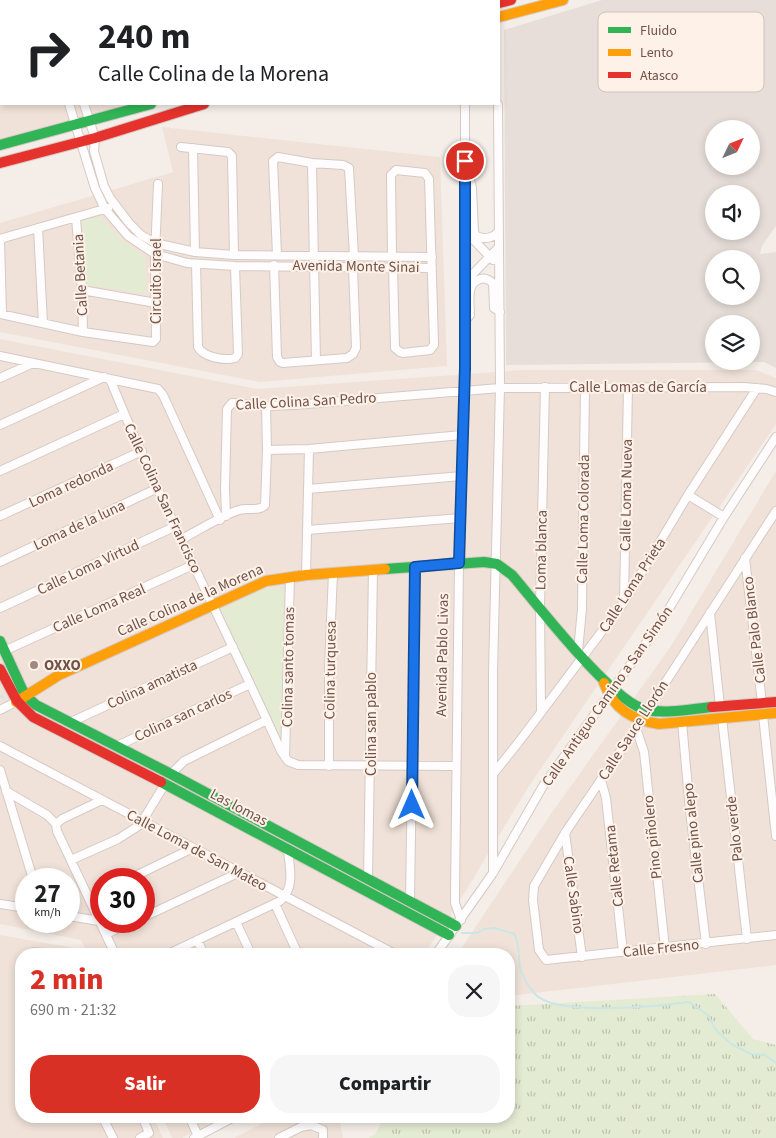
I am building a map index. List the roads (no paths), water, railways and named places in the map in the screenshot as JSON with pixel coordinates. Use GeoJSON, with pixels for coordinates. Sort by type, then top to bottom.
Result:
{"type":"FeatureCollection","features":[{"type":"Feature","properties":{"kind":"street"},"geometry":{"type":"LineString","coordinates":[[500,17],[563,0]]}},
{"type":"Feature","properties":{"kind":"street","name":"Avenida Monte Sinai"},"geometry":{"type":"LineString","coordinates":[[70,105],[95,188],[105,209],[128,236],[155,254],[196,264],[235,266],[432,268],[432,257],[234,255],[195,252],[156,243],[141,235],[115,207],[104,186],[94,151],[95,138],[84,105]]}},
{"type":"Feature","properties":{"kind":"street"},"geometry":{"type":"LineString","coordinates":[[0,145],[147,105]]}},
{"type":"Feature","properties":{"kind":"street"},"geometry":{"type":"LineString","coordinates":[[0,163],[95,138],[201,105]]}},
{"type":"Feature","properties":{"kind":"street"},"geometry":{"type":"LineString","coordinates":[[465,105],[465,321]]}},
{"type":"Feature","properties":{"kind":"street"},"geometry":{"type":"LineString","coordinates":[[493,873],[493,672],[500,388],[498,105]]}},
{"type":"Feature","properties":{"kind":"street"},"geometry":{"type":"LineString","coordinates":[[181,147],[228,152],[232,156],[234,255]]}},
{"type":"Feature","properties":{"kind":"street"},"geometry":{"type":"LineString","coordinates":[[193,148],[195,252]]}},
{"type":"Feature","properties":{"kind":"street"},"geometry":{"type":"LineString","coordinates":[[277,255],[273,161],[278,157],[312,163],[343,165],[350,169],[354,256]]}},
{"type":"Feature","properties":{"kind":"street"},"geometry":{"type":"LineString","coordinates":[[465,161],[472,188],[474,232],[476,236],[484,238],[497,235],[499,230]]}},
{"type":"Feature","properties":{"kind":"street"},"geometry":{"type":"LineString","coordinates":[[312,163],[316,360]]}},
{"type":"Feature","properties":{"kind":"street"},"geometry":{"type":"LineString","coordinates":[[392,256],[391,175],[396,170],[422,172],[428,176],[432,257]]}},
{"type":"Feature","properties":{"kind":"street","name":"Circuito Israel"},"geometry":{"type":"LineString","coordinates":[[1,314],[83,332],[153,342],[156,338],[155,254],[158,184]]}},
{"type":"Feature","properties":{"kind":"street"},"geometry":{"type":"LineString","coordinates":[[1,314],[0,239],[115,207]]}},
{"type":"Feature","properties":{"kind":"street","name":"Calle Betania"},"geometry":{"type":"LineString","coordinates":[[76,218],[82,290],[83,332]]}},
{"type":"Feature","properties":{"kind":"street"},"geometry":{"type":"LineString","coordinates":[[38,228],[43,323]]}},
{"type":"Feature","properties":{"kind":"street"},"geometry":{"type":"LineString","coordinates":[[465,230],[489,257],[499,265]]}},
{"type":"Feature","properties":{"kind":"street"},"geometry":{"type":"LineString","coordinates":[[465,282],[499,247]]}},
{"type":"Feature","properties":{"kind":"street"},"geometry":{"type":"LineString","coordinates":[[196,264],[198,347],[204,354],[229,359],[235,358],[238,354],[235,266]]}},
{"type":"Feature","properties":{"kind":"street"},"geometry":{"type":"LineString","coordinates":[[274,265],[278,360],[283,363],[347,358],[355,352],[353,267]]}},
{"type":"Feature","properties":{"kind":"street"},"geometry":{"type":"LineString","coordinates":[[393,267],[394,344],[397,351],[403,353],[427,351],[434,345],[432,268]]}},
{"type":"Feature","properties":{"kind":"street"},"geometry":{"type":"LineString","coordinates":[[465,321],[470,315],[470,289],[472,284],[480,279],[487,278],[493,283],[494,308],[500,312]]}},
{"type":"Feature","properties":{"kind":"street"},"geometry":{"type":"LineString","coordinates":[[82,290],[156,303]]}},
{"type":"Feature","properties":{"kind":"street","name":"Avenida Pablo Livas"},"geometry":{"type":"LineString","coordinates":[[458,923],[455,903],[456,766],[465,321]]}},
{"type":"Feature","properties":{"kind":"street"},"geometry":{"type":"LineString","coordinates":[[0,356],[158,390],[163,395],[223,518]]}},
{"type":"Feature","properties":{"kind":"street"},"geometry":{"type":"LineString","coordinates":[[0,378],[33,363]]}},
{"type":"Feature","properties":{"kind":"street"},"geometry":{"type":"LineString","coordinates":[[0,425],[107,378]]}},
{"type":"Feature","properties":{"kind":"street","name":"Calle Colina San Francisco"},"geometry":{"type":"LineString","coordinates":[[107,378],[284,758]]}},
{"type":"Feature","properties":{"kind":"street","name":"Loma blanca"},"geometry":{"type":"LineString","coordinates":[[541,712],[540,607],[545,387]]}},
{"type":"Feature","properties":{"kind":"street","name":"Calle Loma Colorada"},"geometry":{"type":"LineString","coordinates":[[580,654],[585,387]]}},
{"type":"Feature","properties":{"kind":"street","name":"Calle Loma Nueva"},"geometry":{"type":"LineString","coordinates":[[624,602],[628,387]]}},
{"type":"Feature","properties":{"kind":"street","name":"Calle Colina San Pedro"},"geometry":{"type":"LineString","coordinates":[[223,518],[228,407],[232,403],[266,406],[500,388]]}},
{"type":"Feature","properties":{"kind":"street","name":"Calle Lomas de García"},"geometry":{"type":"LineString","coordinates":[[500,388],[757,388],[776,392]]}},
{"type":"Feature","properties":{"kind":"street","name":"Calle Loma Prieta"},"geometry":{"type":"LineString","coordinates":[[494,773],[541,712],[580,654],[624,602],[688,496],[757,388]]}},
{"type":"Feature","properties":{"kind":"street"},"geometry":{"type":"LineString","coordinates":[[182,539],[239,510],[261,509],[265,505],[266,406]]}},
{"type":"Feature","properties":{"kind":"street"},"geometry":{"type":"LineString","coordinates":[[0,471],[124,414]]}},
{"type":"Feature","properties":{"kind":"street"},"geometry":{"type":"LineString","coordinates":[[267,450],[309,449],[462,435]]}},
{"type":"Feature","properties":{"kind":"street","name":"Calle Antiguo Camino a San Simón"},"geometry":{"type":"LineString","coordinates":[[440,948],[493,873],[543,786],[661,622],[724,517],[776,437]]}},
{"type":"Feature","properties":{"kind":"street"},"geometry":{"type":"LineString","coordinates":[[306,575],[309,449]]}},
{"type":"Feature","properties":{"kind":"street","name":"Loma redonda"},"geometry":{"type":"LineString","coordinates":[[0,516],[142,451]]}},
{"type":"Feature","properties":{"kind":"street"},"geometry":{"type":"LineString","coordinates":[[308,489],[462,476]]}},
{"type":"Feature","properties":{"kind":"street","name":"Loma de la luna"},"geometry":{"type":"LineString","coordinates":[[0,562],[158,488]]}},
{"type":"Feature","properties":{"kind":"street"},"geometry":{"type":"LineString","coordinates":[[688,496],[724,517]]}},
{"type":"Feature","properties":{"kind":"street","name":"Calle Sauce Llorón"},"geometry":{"type":"LineString","coordinates":[[546,960],[539,950],[534,886],[565,832],[638,725],[776,510]]}},
{"type":"Feature","properties":{"kind":"street"},"geometry":{"type":"LineString","coordinates":[[307,530],[461,518]]}},
{"type":"Feature","properties":{"kind":"street","name":"Calle Loma Virtud"},"geometry":{"type":"LineString","coordinates":[[0,608],[176,526]]}},
{"type":"Feature","properties":{"kind":"street","name":"Calle Palo Blanco"},"geometry":{"type":"LineString","coordinates":[[745,558],[762,703]]}},
{"type":"Feature","properties":{"kind":"street","name":"Calle Colina de la Morena"},"geometry":{"type":"LineString","coordinates":[[0,710],[59,675],[266,581],[306,575],[459,563],[484,562],[497,564]]}},
{"type":"Feature","properties":{"kind":"street"},"geometry":{"type":"LineString","coordinates":[[497,564],[512,575],[603,680],[620,710],[638,725],[776,714]]}},
{"type":"Feature","properties":{"kind":"street","name":"Calle Loma Real"},"geometry":{"type":"LineString","coordinates":[[2,646],[193,565]]}},
{"type":"Feature","properties":{"kind":"street"},"geometry":{"type":"LineString","coordinates":[[410,900],[415,567]]}},
{"type":"Feature","properties":{"kind":"street","name":"Colina san pablo"},"geometry":{"type":"LineString","coordinates":[[368,878],[373,570]]}},
{"type":"Feature","properties":{"kind":"street","name":"Colina turquesa"},"geometry":{"type":"LineString","coordinates":[[329,766],[329,667],[333,574]]}},
{"type":"Feature","properties":{"kind":"street","name":"Colina santo tomas"},"geometry":{"type":"LineString","coordinates":[[284,758],[290,577]]}},
{"type":"Feature","properties":{"kind":"street"},"geometry":{"type":"LineString","coordinates":[[710,613],[720,706]]}},
{"type":"Feature","properties":{"kind":"street"},"geometry":{"type":"LineString","coordinates":[[2,646],[26,696]]}},
{"type":"Feature","properties":{"kind":"street","name":"Colina amatista"},"geometry":{"type":"LineString","coordinates":[[70,722],[233,647]]}},
{"type":"Feature","properties":{"kind":"street"},"geometry":{"type":"LineString","coordinates":[[0,669],[4,685],[16,702]]}},
{"type":"Feature","properties":{"kind":"street","name":"Colina san carlos"},"geometry":{"type":"LineString","coordinates":[[116,746],[250,684]]}},
{"type":"Feature","properties":{"kind":"street"},"geometry":{"type":"LineString","coordinates":[[4,685],[26,696]]}},
{"type":"Feature","properties":{"kind":"street"},"geometry":{"type":"LineString","coordinates":[[610,692],[646,710],[667,711],[776,702]]}},
{"type":"Feature","properties":{"kind":"street","name":"Las lomas"},"geometry":{"type":"LineString","coordinates":[[26,696],[36,705],[410,900],[458,923]]}},
{"type":"Feature","properties":{"kind":"street","name":"Las lomas"},"geometry":{"type":"LineString","coordinates":[[16,702],[33,717],[165,784],[449,935]]}},
{"type":"Feature","properties":{"kind":"street"},"geometry":{"type":"LineString","coordinates":[[763,715],[776,836]]}},
{"type":"Feature","properties":{"kind":"street","name":"Palo verde"},"geometry":{"type":"LineString","coordinates":[[722,718],[747,939]]}},
{"type":"Feature","properties":{"kind":"street"},"geometry":{"type":"LineString","coordinates":[[170,774],[184,761],[267,720]]}},
{"type":"Feature","properties":{"kind":"street","name":"Calle pino alepo"},"geometry":{"type":"LineString","coordinates":[[682,722],[690,811],[706,944]]}},
{"type":"Feature","properties":{"kind":"street","name":"Pino piñolero"},"geometry":{"type":"LineString","coordinates":[[638,725],[644,752],[664,948]]}},
{"type":"Feature","properties":{"kind":"street","name":"Calle Loma de San Mateo"},"geometry":{"type":"LineString","coordinates":[[0,746],[144,820],[382,948]]}},
{"type":"Feature","properties":{"kind":"street"},"geometry":{"type":"LineString","coordinates":[[284,758],[292,764],[298,765],[456,766]]}},
{"type":"Feature","properties":{"kind":"street"},"geometry":{"type":"LineString","coordinates":[[0,770],[29,868]]}},
{"type":"Feature","properties":{"kind":"street","name":"Calle Retama"},"geometry":{"type":"LineString","coordinates":[[601,780],[606,798],[623,952]]}},
{"type":"Feature","properties":{"kind":"street"},"geometry":{"type":"LineString","coordinates":[[71,860],[128,833],[144,820],[165,784]]}},
{"type":"Feature","properties":{"kind":"street"},"geometry":{"type":"LineString","coordinates":[[6,791],[47,815],[56,824],[57,831],[89,898]]}},
{"type":"Feature","properties":{"kind":"street"},"geometry":{"type":"LineString","coordinates":[[56,824],[62,819],[102,800]]}},
{"type":"Feature","properties":{"kind":"street","name":"Calle Sabino"},"geometry":{"type":"LineString","coordinates":[[565,832],[582,957]]}},
{"type":"Feature","properties":{"kind":"street"},"geometry":{"type":"LineString","coordinates":[[152,868],[193,848]]}},
{"type":"Feature","properties":{"kind":"street"},"geometry":{"type":"LineString","coordinates":[[180,948],[275,904],[286,896],[290,887],[288,850]]}},
{"type":"Feature","properties":{"kind":"street"},"geometry":{"type":"LineString","coordinates":[[155,912],[240,872]]}},
{"type":"Feature","properties":{"kind":"street"},"geometry":{"type":"LineString","coordinates":[[0,904],[15,906]]}},
{"type":"Feature","properties":{"kind":"street"},"geometry":{"type":"LineString","coordinates":[[275,904],[295,948]]}},
{"type":"Feature","properties":{"kind":"street"},"geometry":{"type":"LineString","coordinates":[[236,922],[248,948]]}},
{"type":"Feature","properties":{"kind":"street"},"geometry":{"type":"LineString","coordinates":[[106,934],[112,948]]}},
{"type":"Feature","properties":{"kind":"street","name":"Calle Fresno"},"geometry":{"type":"LineString","coordinates":[[546,960],[776,936]]}},
{"type":"Feature","properties":{"kind":"street"},"geometry":{"type":"LineString","coordinates":[[197,940],[201,948]]}},
{"type":"Feature","properties":{"kind":"street"},"geometry":{"type":"LineString","coordinates":[[106,1123],[113,1138]]}},
{"type":"Feature","properties":{"kind":"street"},"geometry":{"type":"LineString","coordinates":[[140,1138],[149,1133],[145,1123]]}},
{"type":"Feature","properties":{"kind":"street"},"geometry":{"type":"LineString","coordinates":[[191,1123],[196,1137],[223,1123]]}},
{"type":"Feature","properties":{"kind":"street"},"geometry":{"type":"LineString","coordinates":[[279,1138],[306,1125],[315,1125],[323,1134]]}},
{"type":"Feature","properties":{"kind":"waterway"},"geometry":{"type":"LineString","coordinates":[[31,708],[162,777]]}},
{"type":"Feature","properties":{"kind":"waterway"},"geometry":{"type":"LineString","coordinates":[[178,784],[374,888]]}},
{"type":"Feature","properties":{"kind":"waterway"},"geometry":{"type":"LineString","coordinates":[[462,933],[477,933],[484,929],[495,928],[514,934],[524,978],[535,994],[546,1001],[563,1006],[585,1008],[655,1006],[689,1002],[708,1015],[715,1029],[731,1044],[751,1054],[765,1055],[776,1063]]}},
{"type":"Feature","properties":{"kind":"place","name":"OXXO"},"geometry":{"type":"Point","coordinates":[34,665]}}]}
